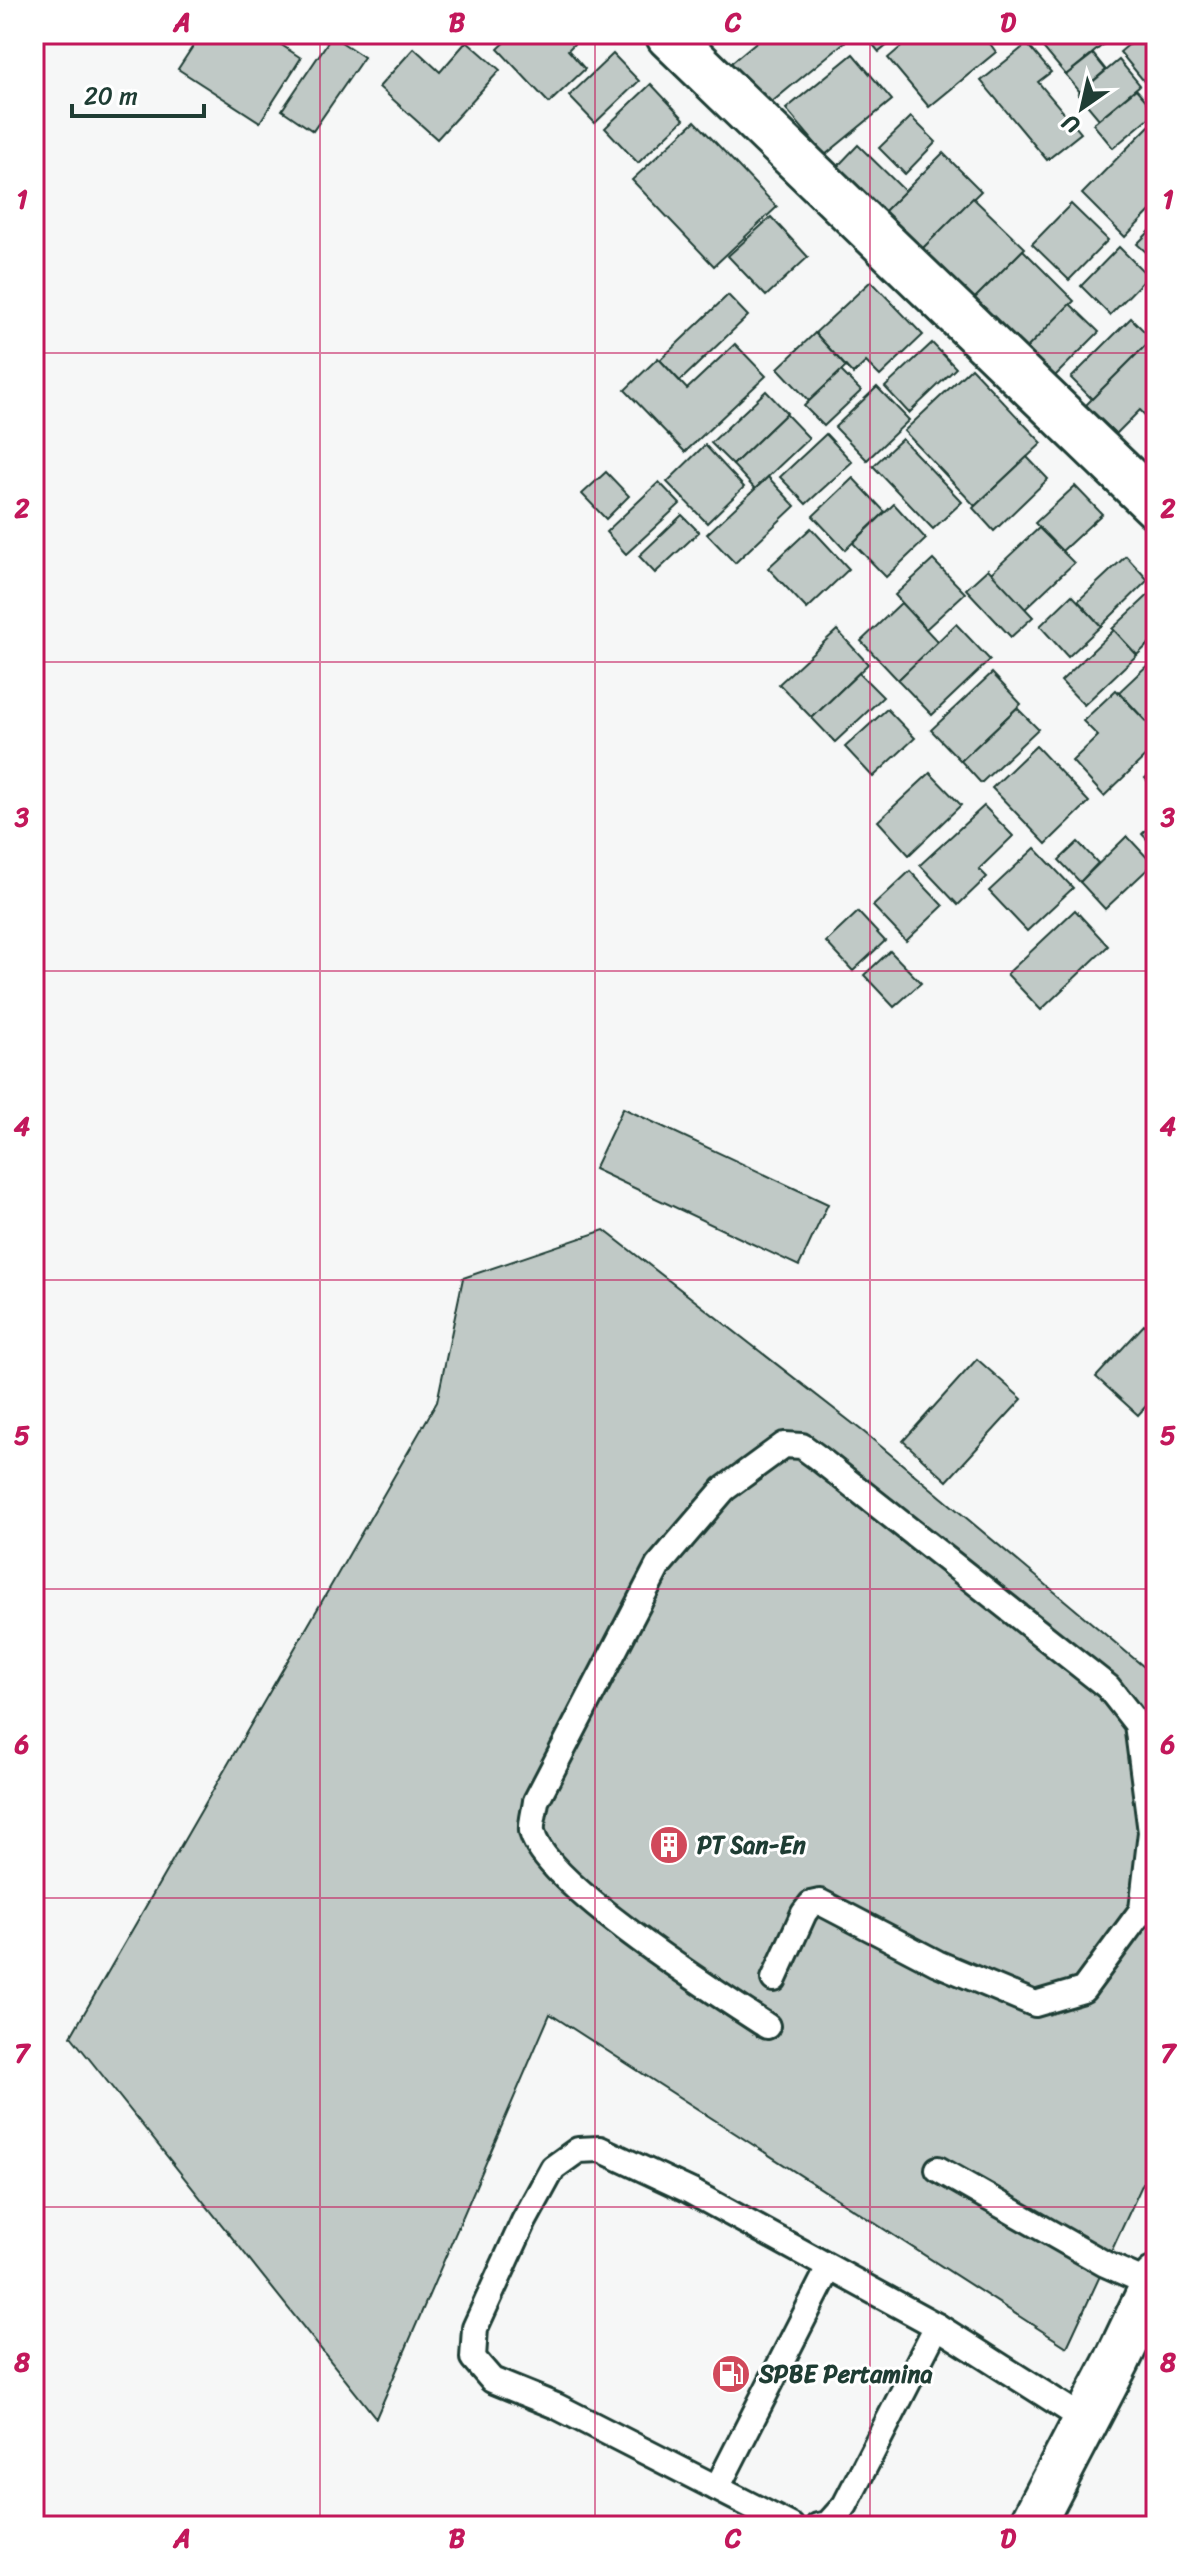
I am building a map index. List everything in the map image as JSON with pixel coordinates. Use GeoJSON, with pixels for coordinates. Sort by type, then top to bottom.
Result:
{"type":"FeatureCollection","features":[{"type":"Feature","properties":{"kind":"main road"},"geometry":{"type":"LineString","coordinates":[[669,36],[1156,506]]}},
{"type":"Feature","properties":{"kind":"main road"},"geometry":{"type":"LineString","coordinates":[[1031,2526],[1154,2282]]}},
{"type":"Feature","properties":{"kind":"lane"},"geometry":{"type":"LineString","coordinates":[[767,2026],[666,1959],[556,1870],[532,1832],[536,1801],[658,1566],[724,1489],[784,1445],[802,1446],[830,1466],[1108,1687],[1137,1724],[1151,1832],[1149,1912],[1083,1990],[1035,2004],[937,1963],[820,1902],[811,1904],[804,1913],[774,1979]]}},
{"type":"Feature","properties":{"kind":"lane"},"geometry":{"type":"LineString","coordinates":[[791,2526],[556,2406],[492,2380],[473,2358],[475,2328],[524,2221],[553,2168],[578,2150],[600,2149],[690,2191],[937,2326],[1085,2420]]}},
{"type":"Feature","properties":{"kind":"lane"},"geometry":{"type":"LineString","coordinates":[[938,2169],[1105,2264],[1154,2282]]}},
{"type":"Feature","properties":{"kind":"lane"},"geometry":{"type":"LineString","coordinates":[[717,2488],[829,2268]]}},
{"type":"Feature","properties":{"kind":"lane"},"geometry":{"type":"LineString","coordinates":[[818,2526],[828,2524],[845,2505],[937,2326]]}},
{"type":"Feature","properties":{"kind":"building"},"geometry":{"type":"Polygon","coordinates":[[[201,34],[265,34],[301,58],[260,122],[178,69],[201,34]]]}},
{"type":"Feature","properties":{"kind":"building"},"geometry":{"type":"Polygon","coordinates":[[[514,34],[584,34],[568,50],[585,69],[549,103],[498,49],[514,34]]]}},
{"type":"Feature","properties":{"kind":"building"},"geometry":{"type":"Polygon","coordinates":[[[766,34],[840,34],[846,41],[767,106],[731,63],[766,34]]]}},
{"type":"Feature","properties":{"kind":"building"},"geometry":{"type":"Polygon","coordinates":[[[864,34],[901,34],[879,52],[864,34]]]}},
{"type":"Feature","properties":{"kind":"building"},"geometry":{"type":"Polygon","coordinates":[[[916,34],[991,34],[986,38],[996,52],[929,107],[888,58],[916,34]]]}},
{"type":"Feature","properties":{"kind":"building"},"geometry":{"type":"Polygon","coordinates":[[[1052,34],[1116,34],[1066,75],[1040,44],[1052,34]]]}},
{"type":"Feature","properties":{"kind":"building"},"geometry":{"type":"Polygon","coordinates":[[[1141,34],[1156,36],[1156,96],[1120,52],[1141,34]]]}},
{"type":"Feature","properties":{"kind":"building"},"geometry":{"type":"Polygon","coordinates":[[[332,36],[364,57],[313,131],[282,110],[332,36]]]}},
{"type":"Feature","properties":{"kind":"building"},"geometry":{"type":"Polygon","coordinates":[[[467,41],[500,70],[437,139],[379,87],[414,48],[440,72],[467,41]]]}},
{"type":"Feature","properties":{"kind":"building"},"geometry":{"type":"Polygon","coordinates":[[[1027,44],[1051,72],[1038,82],[1081,133],[1047,160],[981,81],[1027,44]]]}},
{"type":"Feature","properties":{"kind":"building"},"geometry":{"type":"Polygon","coordinates":[[[613,54],[639,81],[595,123],[569,96],[613,54]]]}},
{"type":"Feature","properties":{"kind":"building"},"geometry":{"type":"Polygon","coordinates":[[[853,54],[892,100],[825,155],[786,109],[853,54]]]}},
{"type":"Feature","properties":{"kind":"building"},"geometry":{"type":"Polygon","coordinates":[[[1093,54],[1106,70],[1080,92],[1066,75],[1093,54]]]}},
{"type":"Feature","properties":{"kind":"building"},"geometry":{"type":"Polygon","coordinates":[[[1119,60],[1140,85],[1099,119],[1078,94],[1119,60]]]}},
{"type":"Feature","properties":{"kind":"building"},"geometry":{"type":"Polygon","coordinates":[[[651,84],[684,119],[638,163],[605,128],[651,84]]]}},
{"type":"Feature","properties":{"kind":"building"},"geometry":{"type":"Polygon","coordinates":[[[1136,89],[1156,112],[1113,148],[1093,124],[1136,89]]]}},
{"type":"Feature","properties":{"kind":"building"},"geometry":{"type":"Polygon","coordinates":[[[911,117],[936,142],[905,174],[879,148],[911,117]]]}},
{"type":"Feature","properties":{"kind":"building"},"geometry":{"type":"Polygon","coordinates":[[[695,121],[777,207],[714,266],[632,180],[695,121]]]}},
{"type":"Feature","properties":{"kind":"building"},"geometry":{"type":"Polygon","coordinates":[[[1149,126],[1156,133],[1156,205],[1125,237],[1082,194],[1149,126]]]}},
{"type":"Feature","properties":{"kind":"building"},"geometry":{"type":"Polygon","coordinates":[[[858,145],[905,191],[882,214],[836,168],[858,145]]]}},
{"type":"Feature","properties":{"kind":"building"},"geometry":{"type":"Polygon","coordinates":[[[943,153],[981,191],[920,251],[882,214],[943,153]]]}},
{"type":"Feature","properties":{"kind":"building"},"geometry":{"type":"Polygon","coordinates":[[[973,198],[1025,248],[971,302],[920,251],[973,198]]]}},
{"type":"Feature","properties":{"kind":"building"},"geometry":{"type":"Polygon","coordinates":[[[1071,204],[1108,240],[1069,280],[1032,244],[1071,204]]]}},
{"type":"Feature","properties":{"kind":"building"},"geometry":{"type":"Polygon","coordinates":[[[771,217],[808,257],[766,296],[728,256],[771,217]]]}},
{"type":"Feature","properties":{"kind":"building"},"geometry":{"type":"Polygon","coordinates":[[[1156,225],[1156,261],[1137,244],[1156,225]]]}},
{"type":"Feature","properties":{"kind":"building"},"geometry":{"type":"Polygon","coordinates":[[[1119,247],[1148,276],[1110,315],[1081,286],[1119,247]]]}},
{"type":"Feature","properties":{"kind":"building"},"geometry":{"type":"Polygon","coordinates":[[[1023,250],[1074,301],[1022,353],[971,302],[1023,250]]]}},
{"type":"Feature","properties":{"kind":"building"},"geometry":{"type":"Polygon","coordinates":[[[871,281],[923,335],[880,376],[866,362],[853,374],[815,333],[871,281]]]}},
{"type":"Feature","properties":{"kind":"building"},"geometry":{"type":"Polygon","coordinates":[[[728,295],[748,316],[680,381],[660,360],[728,295]]]}},
{"type":"Feature","properties":{"kind":"building"},"geometry":{"type":"Polygon","coordinates":[[[1070,304],[1099,332],[1050,381],[1022,353],[1070,304]]]}},
{"type":"Feature","properties":{"kind":"building"},"geometry":{"type":"Polygon","coordinates":[[[1131,318],[1152,339],[1092,399],[1071,378],[1131,318]]]}},
{"type":"Feature","properties":{"kind":"building"},"geometry":{"type":"Polygon","coordinates":[[[815,333],[846,367],[809,401],[778,368],[815,333]]]}},
{"type":"Feature","properties":{"kind":"building"},"geometry":{"type":"Polygon","coordinates":[[[1152,339],[1156,344],[1156,427],[1140,410],[1116,434],[1086,405],[1152,339]]]}},
{"type":"Feature","properties":{"kind":"building"},"geometry":{"type":"Polygon","coordinates":[[[932,343],[956,368],[909,413],[885,387],[932,343]]]}},
{"type":"Feature","properties":{"kind":"building"},"geometry":{"type":"Polygon","coordinates":[[[735,344],[766,376],[685,452],[625,390],[658,358],[687,389],[735,344]]]}},
{"type":"Feature","properties":{"kind":"building"},"geometry":{"type":"Polygon","coordinates":[[[971,368],[1042,443],[975,506],[904,431],[971,368]]]}},
{"type":"Feature","properties":{"kind":"building"},"geometry":{"type":"Polygon","coordinates":[[[841,371],[861,391],[824,426],[804,406],[841,371]]]}},
{"type":"Feature","properties":{"kind":"building"},"geometry":{"type":"Polygon","coordinates":[[[877,387],[909,420],[867,460],[835,427],[877,387]]]}},
{"type":"Feature","properties":{"kind":"building"},"geometry":{"type":"Polygon","coordinates":[[[766,391],[787,413],[733,465],[711,443],[766,391]]]}},
{"type":"Feature","properties":{"kind":"building"},"geometry":{"type":"Polygon","coordinates":[[[786,414],[809,438],[755,489],[733,465],[786,414]]]}},
{"type":"Feature","properties":{"kind":"building"},"geometry":{"type":"Polygon","coordinates":[[[826,434],[852,462],[806,504],[780,477],[826,434]]]}},
{"type":"Feature","properties":{"kind":"building"},"geometry":{"type":"Polygon","coordinates":[[[902,439],[962,502],[933,529],[873,466],[902,439]]]}},
{"type":"Feature","properties":{"kind":"building"},"geometry":{"type":"Polygon","coordinates":[[[705,445],[744,487],[707,523],[667,482],[705,445]]]}},
{"type":"Feature","properties":{"kind":"building"},"geometry":{"type":"Polygon","coordinates":[[[1027,457],[1048,479],[994,531],[973,508],[1027,457]]]}},
{"type":"Feature","properties":{"kind":"building"},"geometry":{"type":"Polygon","coordinates":[[[606,472],[629,496],[606,519],[582,494],[606,472]]]}},
{"type":"Feature","properties":{"kind":"building"},"geometry":{"type":"Polygon","coordinates":[[[768,477],[795,506],[735,563],[707,534],[768,477]]]}},
{"type":"Feature","properties":{"kind":"building"},"geometry":{"type":"Polygon","coordinates":[[[853,478],[885,512],[845,550],[813,516],[853,478]]]}},
{"type":"Feature","properties":{"kind":"building"},"geometry":{"type":"Polygon","coordinates":[[[659,482],[680,504],[626,554],[606,532],[659,482]]]}},
{"type":"Feature","properties":{"kind":"building"},"geometry":{"type":"Polygon","coordinates":[[[1075,486],[1102,514],[1062,551],[1035,523],[1075,486]]]}},
{"type":"Feature","properties":{"kind":"building"},"geometry":{"type":"Polygon","coordinates":[[[894,504],[926,539],[886,577],[853,543],[894,504]]]}},
{"type":"Feature","properties":{"kind":"building"},"geometry":{"type":"Polygon","coordinates":[[[682,515],[699,532],[655,573],[639,556],[682,515]]]}},
{"type":"Feature","properties":{"kind":"building"},"geometry":{"type":"Polygon","coordinates":[[[811,528],[849,569],[807,609],[768,568],[811,528]]]}},
{"type":"Feature","properties":{"kind":"building"},"geometry":{"type":"Polygon","coordinates":[[[1039,528],[1074,563],[1025,609],[991,573],[1039,528]]]}},
{"type":"Feature","properties":{"kind":"building"},"geometry":{"type":"Polygon","coordinates":[[[1126,556],[1148,580],[1101,626],[1078,601],[1126,556]]]}},
{"type":"Feature","properties":{"kind":"building"},"geometry":{"type":"Polygon","coordinates":[[[933,560],[965,593],[926,629],[895,595],[933,560]]]}},
{"type":"Feature","properties":{"kind":"building"},"geometry":{"type":"Polygon","coordinates":[[[988,569],[1033,617],[1011,637],[966,589],[988,569]]]}},
{"type":"Feature","properties":{"kind":"building"},"geometry":{"type":"Polygon","coordinates":[[[1156,588],[1156,637],[1137,655],[1112,629],[1156,588]]]}},
{"type":"Feature","properties":{"kind":"building"},"geometry":{"type":"Polygon","coordinates":[[[1072,595],[1101,626],[1068,657],[1040,626],[1072,595]]]}},
{"type":"Feature","properties":{"kind":"building"},"geometry":{"type":"Polygon","coordinates":[[[901,603],[938,642],[898,680],[861,641],[901,603]]]}},
{"type":"Feature","properties":{"kind":"building"},"geometry":{"type":"Polygon","coordinates":[[[956,624],[990,660],[932,715],[898,680],[956,624]]]}},
{"type":"Feature","properties":{"kind":"building"},"geometry":{"type":"Polygon","coordinates":[[[837,630],[868,664],[812,718],[779,684],[837,630]]]}},
{"type":"Feature","properties":{"kind":"building"},"geometry":{"type":"Polygon","coordinates":[[[1114,630],[1137,655],[1084,705],[1061,681],[1114,630]]]}},
{"type":"Feature","properties":{"kind":"building"},"geometry":{"type":"Polygon","coordinates":[[[1156,657],[1156,732],[1119,692],[1156,657]]]}},
{"type":"Feature","properties":{"kind":"building"},"geometry":{"type":"Polygon","coordinates":[[[859,673],[883,697],[835,742],[812,718],[859,673]]]}},
{"type":"Feature","properties":{"kind":"building"},"geometry":{"type":"Polygon","coordinates":[[[992,673],[1021,704],[961,761],[931,730],[992,673]]]}},
{"type":"Feature","properties":{"kind":"building"},"geometry":{"type":"Polygon","coordinates":[[[1116,690],[1156,732],[1156,746],[1104,796],[1072,761],[1098,736],[1083,721],[1116,690]]]}},
{"type":"Feature","properties":{"kind":"building"},"geometry":{"type":"Polygon","coordinates":[[[1017,708],[1038,729],[981,783],[961,761],[1017,708]]]}},
{"type":"Feature","properties":{"kind":"building"},"geometry":{"type":"Polygon","coordinates":[[[887,709],[915,738],[873,777],[845,747],[887,709]]]}},
{"type":"Feature","properties":{"kind":"building"},"geometry":{"type":"Polygon","coordinates":[[[1036,746],[1089,802],[1046,844],[992,788],[1036,746]]]}},
{"type":"Feature","properties":{"kind":"building"},"geometry":{"type":"Polygon","coordinates":[[[1156,768],[1156,790],[1145,778],[1156,768]]]}},
{"type":"Feature","properties":{"kind":"building"},"geometry":{"type":"Polygon","coordinates":[[[930,773],[961,805],[909,855],[878,821],[930,773]]]}},
{"type":"Feature","properties":{"kind":"building"},"geometry":{"type":"Polygon","coordinates":[[[984,806],[1013,836],[979,869],[987,877],[958,905],[920,865],[984,806]]]}},
{"type":"Feature","properties":{"kind":"building"},"geometry":{"type":"Polygon","coordinates":[[[1156,820],[1156,849],[1142,834],[1156,820]]]}},
{"type":"Feature","properties":{"kind":"building"},"geometry":{"type":"Polygon","coordinates":[[[1127,836],[1153,864],[1105,909],[1080,882],[1127,836]]]}},
{"type":"Feature","properties":{"kind":"building"},"geometry":{"type":"Polygon","coordinates":[[[1078,842],[1098,863],[1080,882],[1059,860],[1078,842]]]}},
{"type":"Feature","properties":{"kind":"building"},"geometry":{"type":"Polygon","coordinates":[[[1035,848],[1073,888],[1027,931],[989,891],[1035,848]]]}},
{"type":"Feature","properties":{"kind":"building"},"geometry":{"type":"Polygon","coordinates":[[[910,871],[943,906],[906,941],[873,906],[910,871]]]}},
{"type":"Feature","properties":{"kind":"building"},"geometry":{"type":"Polygon","coordinates":[[[1075,910],[1108,946],[1041,1010],[1007,974],[1075,910]]]}},
{"type":"Feature","properties":{"kind":"building"},"geometry":{"type":"Polygon","coordinates":[[[858,912],[885,941],[853,971],[826,942],[858,912]]]}},
{"type":"Feature","properties":{"kind":"building"},"geometry":{"type":"Polygon","coordinates":[[[890,951],[921,983],[894,1007],[864,975],[890,951]]]}},
{"type":"Feature","properties":{"kind":"building"},"geometry":{"type":"Polygon","coordinates":[[[623,1108],[828,1204],[799,1266],[594,1169],[623,1108]]]}},
{"type":"Feature","properties":{"kind":"building","name":"PT San-En"},"geometry":{"type":"Polygon","coordinates":[[[604,1230],[865,1433],[1156,1677],[1156,2155],[1067,2347],[550,2014],[376,2418],[71,2036],[437,1402],[463,1278],[604,1230]]]}},
{"type":"Feature","properties":{"kind":"building"},"geometry":{"type":"Polygon","coordinates":[[[1144,1325],[1156,1337],[1156,1395],[1138,1415],[1096,1377],[1144,1325]]]}},
{"type":"Feature","properties":{"kind":"building"},"geometry":{"type":"Polygon","coordinates":[[[977,1359],[1022,1399],[947,1481],[903,1441],[977,1359]]]}},
{"type":"Feature","properties":{"kind":"place","name":"PT San-En"},"geometry":{"type":"Point","coordinates":[669,1845]}},
{"type":"Feature","properties":{"kind":"place","name":"SPBE Pertamina"},"geometry":{"type":"Point","coordinates":[731,2374]}}]}
